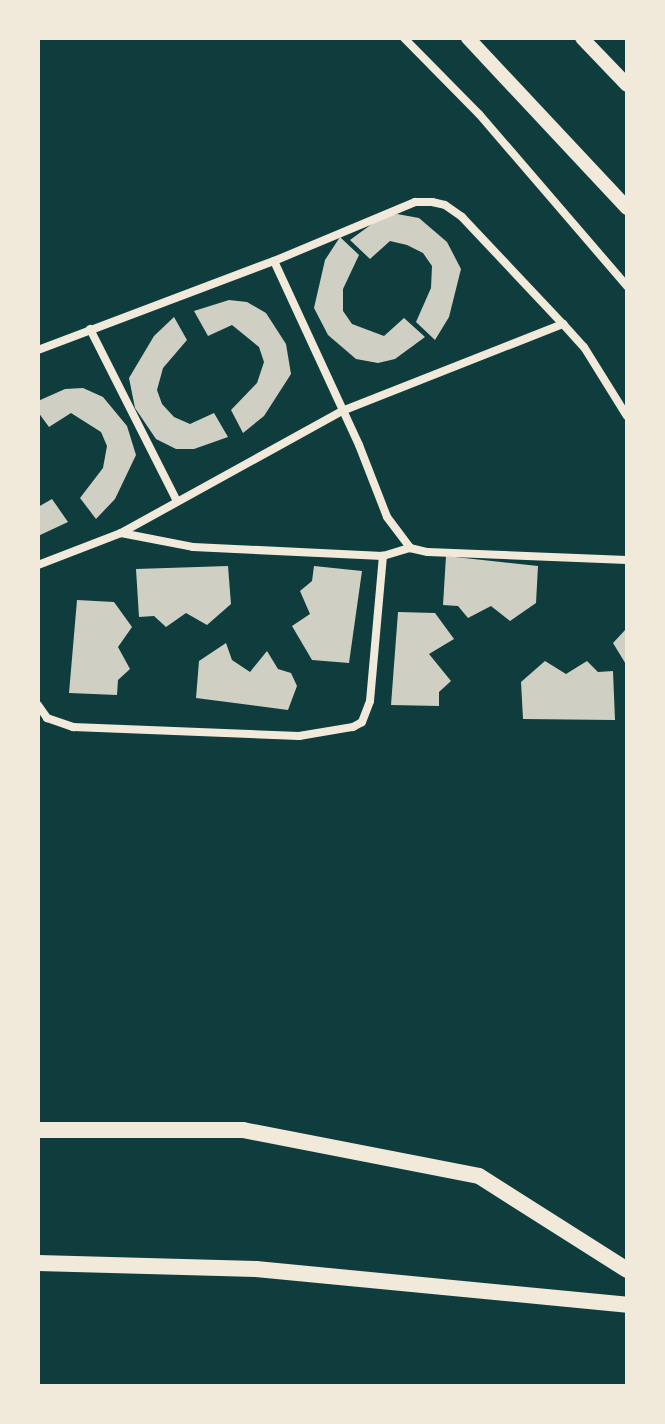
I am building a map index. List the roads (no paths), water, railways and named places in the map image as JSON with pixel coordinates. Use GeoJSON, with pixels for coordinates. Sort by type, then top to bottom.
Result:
{"type":"FeatureCollection","features":[{"type":"Feature","properties":{"kind":"main road"},"geometry":{"type":"LineString","coordinates":[[38,1130],[243,1130],[479,1176],[627,1270]]}},
{"type":"Feature","properties":{"kind":"main road"},"geometry":{"type":"LineString","coordinates":[[38,1263],[256,1269],[627,1305]]}},
{"type":"Feature","properties":{"kind":"street"},"geometry":{"type":"LineString","coordinates":[[404,38],[479,114],[627,286]]}},
{"type":"Feature","properties":{"kind":"street"},"geometry":{"type":"LineString","coordinates":[[468,38],[627,208]]}},
{"type":"Feature","properties":{"kind":"street"},"geometry":{"type":"LineString","coordinates":[[582,38],[627,85]]}},
{"type":"Feature","properties":{"kind":"street"},"geometry":{"type":"LineString","coordinates":[[38,350],[274,261],[415,202],[432,202],[445,205],[462,217],[584,347],[627,416]]}},
{"type":"Feature","properties":{"kind":"street"},"geometry":{"type":"LineString","coordinates":[[274,261],[387,517],[410,548]]}},
{"type":"Feature","properties":{"kind":"street"},"geometry":{"type":"LineString","coordinates":[[38,565],[121,533],[342,411],[563,324]]}},
{"type":"Feature","properties":{"kind":"street"},"geometry":{"type":"LineString","coordinates":[[90,329],[177,501]]}},
{"type":"Feature","properties":{"kind":"street"},"geometry":{"type":"LineString","coordinates":[[121,533],[193,547],[383,556],[410,548],[428,552],[627,560]]}},
{"type":"Feature","properties":{"kind":"street"},"geometry":{"type":"LineString","coordinates":[[38,705],[47,718],[73,727],[299,736],[353,727],[362,722],[370,701],[383,556]]}}]}
